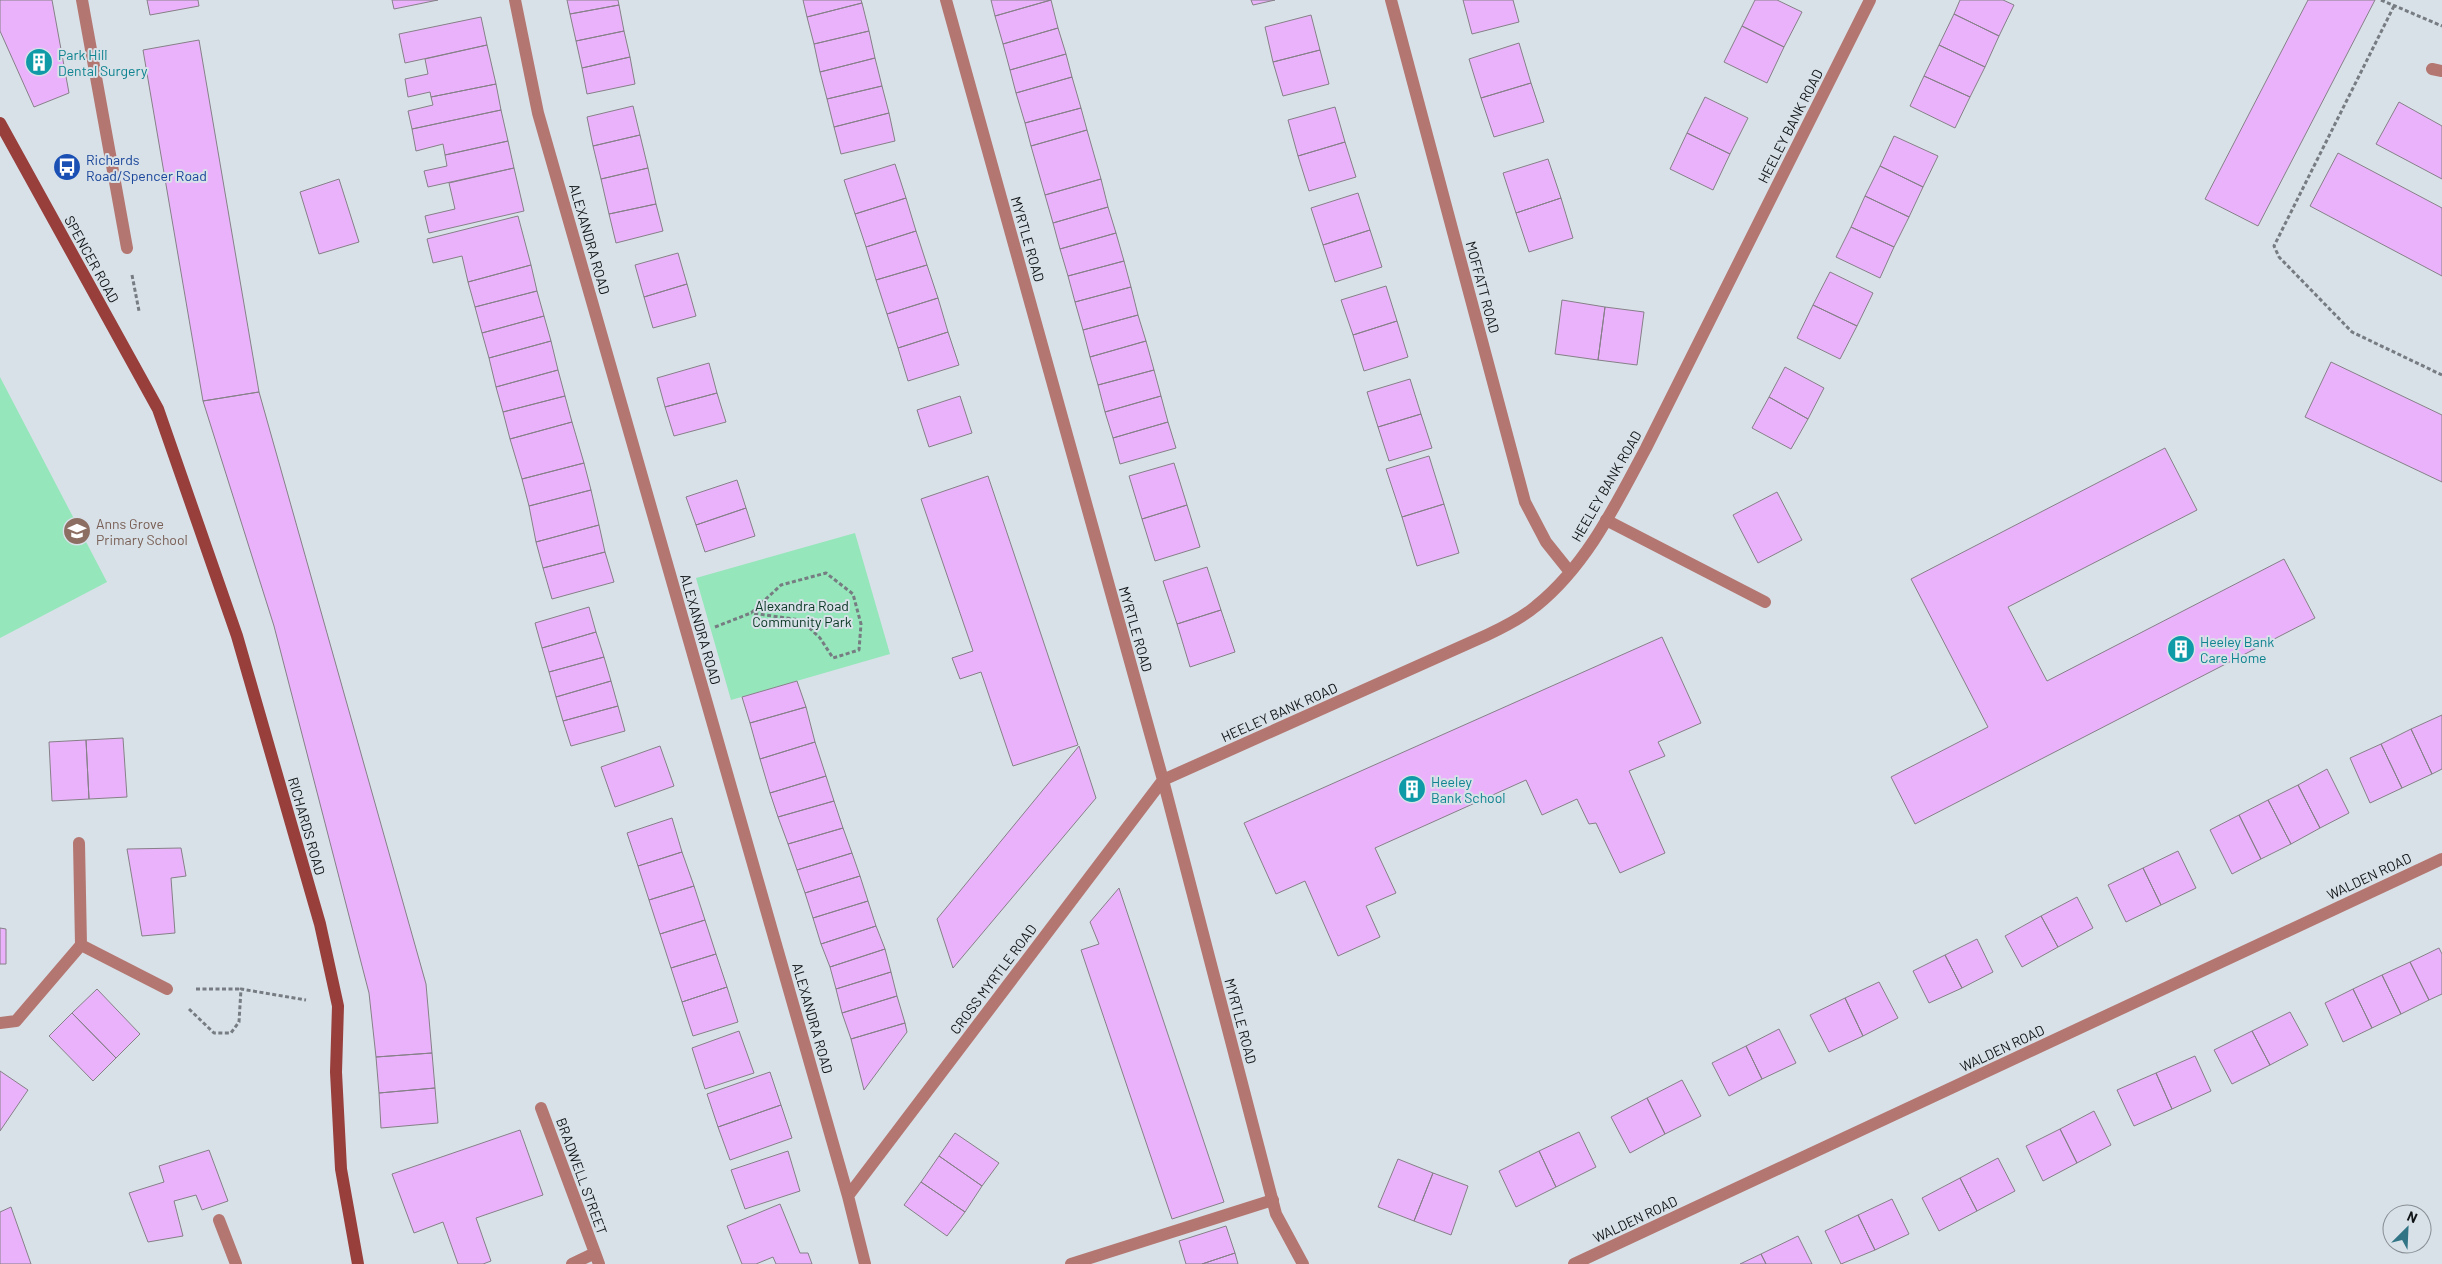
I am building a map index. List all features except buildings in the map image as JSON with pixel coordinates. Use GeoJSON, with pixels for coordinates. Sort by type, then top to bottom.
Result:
{"type":"FeatureCollection","features":[{"type":"Feature","properties":{"kind":"main road","name":"SPENCER ROAD"},"geometry":{"type":"LineString","coordinates":[[0,122],[158,409]]}},
{"type":"Feature","properties":{"kind":"main road","name":"RICHARDS ROAD"},"geometry":{"type":"LineString","coordinates":[[158,409],[237,636],[320,924],[338,1006],[336,1072],[341,1168],[358,1264]]}},
{"type":"Feature","properties":{"kind":"street"},"geometry":{"type":"LineString","coordinates":[[82,0],[127,248]]}},
{"type":"Feature","properties":{"kind":"street","name":"ALEXANDRA ROAD"},"geometry":{"type":"LineString","coordinates":[[515,0],[538,113],[848,1196],[865,1264]]}},
{"type":"Feature","properties":{"kind":"street","name":"MYRTLE ROAD"},"geometry":{"type":"LineString","coordinates":[[946,0],[1163,780],[1276,1214],[1303,1264]]}},
{"type":"Feature","properties":{"kind":"street","name":"MOFFATT ROAD"},"geometry":{"type":"LineString","coordinates":[[1391,0],[1525,502],[1546,542],[1570,572]]}},
{"type":"Feature","properties":{"kind":"street","name":"HEELEY BANK ROAD"},"geometry":{"type":"LineString","coordinates":[[1163,780],[1494,632],[1536,606],[1570,572],[1606,520],[1646,448],[1870,0]]}},
{"type":"Feature","properties":{"kind":"street"},"geometry":{"type":"LineString","coordinates":[[1606,520],[1765,602]]}},
{"type":"Feature","properties":{"kind":"street","name":"CROSS MYRTLE ROAD"},"geometry":{"type":"LineString","coordinates":[[848,1196],[1163,780]]}},
{"type":"Feature","properties":{"kind":"street"},"geometry":{"type":"LineString","coordinates":[[0,1023],[16,1021],[81,945],[79,843]]}},
{"type":"Feature","properties":{"kind":"street","name":"WALDEN ROAD"},"geometry":{"type":"LineString","coordinates":[[1574,1264],[2442,859]]}},
{"type":"Feature","properties":{"kind":"street"},"geometry":{"type":"LineString","coordinates":[[81,945],[168,988]]}},
{"type":"Feature","properties":{"kind":"street","name":"BRADWELL STREET"},"geometry":{"type":"LineString","coordinates":[[541,1108],[597,1259],[572,1264]]}},
{"type":"Feature","properties":{"kind":"street"},"geometry":{"type":"LineString","coordinates":[[1071,1264],[1273,1200]]}},
{"type":"Feature","properties":{"kind":"street"},"geometry":{"type":"LineString","coordinates":[[219,1220],[236,1264]]}},
{"type":"Feature","properties":{"kind":"path"},"geometry":{"type":"LineString","coordinates":[[2381,0],[2442,26]]}},
{"type":"Feature","properties":{"kind":"path"},"geometry":{"type":"LineString","coordinates":[[2394,6],[2274,246],[2279,257],[2352,332],[2442,375]]}},
{"type":"Feature","properties":{"kind":"path"},"geometry":{"type":"LineString","coordinates":[[688,637],[751,613],[781,585],[826,573],[853,594],[861,624],[859,650],[832,658],[820,638],[801,620],[751,613]]}},
{"type":"Feature","properties":{"kind":"path"},"geometry":{"type":"LineString","coordinates":[[168,988],[240,989],[338,1006]]}},
{"type":"Feature","properties":{"kind":"path"},"geometry":{"type":"LineString","coordinates":[[168,988],[214,1033],[231,1032],[239,1022],[240,989]]}},
{"type":"Feature","properties":{"kind":"green space"},"geometry":{"type":"Polygon","coordinates":[[[0,377],[107,582],[0,638],[0,377]]]}},
{"type":"Feature","properties":{"kind":"green space","name":"Alexandra Road Community Park"},"geometry":{"type":"Polygon","coordinates":[[[855,533],[890,654],[731,700],[696,578],[855,533]]]}},
{"type":"Feature","properties":{"kind":"place","name":"Park Hill Dental Surgery"},"geometry":{"type":"Point","coordinates":[39,62]}},
{"type":"Feature","properties":{"kind":"place","name":"Richards Road/Spencer Road"},"geometry":{"type":"Point","coordinates":[67,167]}},
{"type":"Feature","properties":{"kind":"place","name":"Anns Grove Primary School"},"geometry":{"type":"Point","coordinates":[77,531]}},
{"type":"Feature","properties":{"kind":"place","name":"Heeley Bank Care Home"},"geometry":{"type":"Point","coordinates":[2181,649]}},
{"type":"Feature","properties":{"kind":"place","name":"Heeley Bank School"},"geometry":{"type":"Point","coordinates":[1412,789]}}]}
